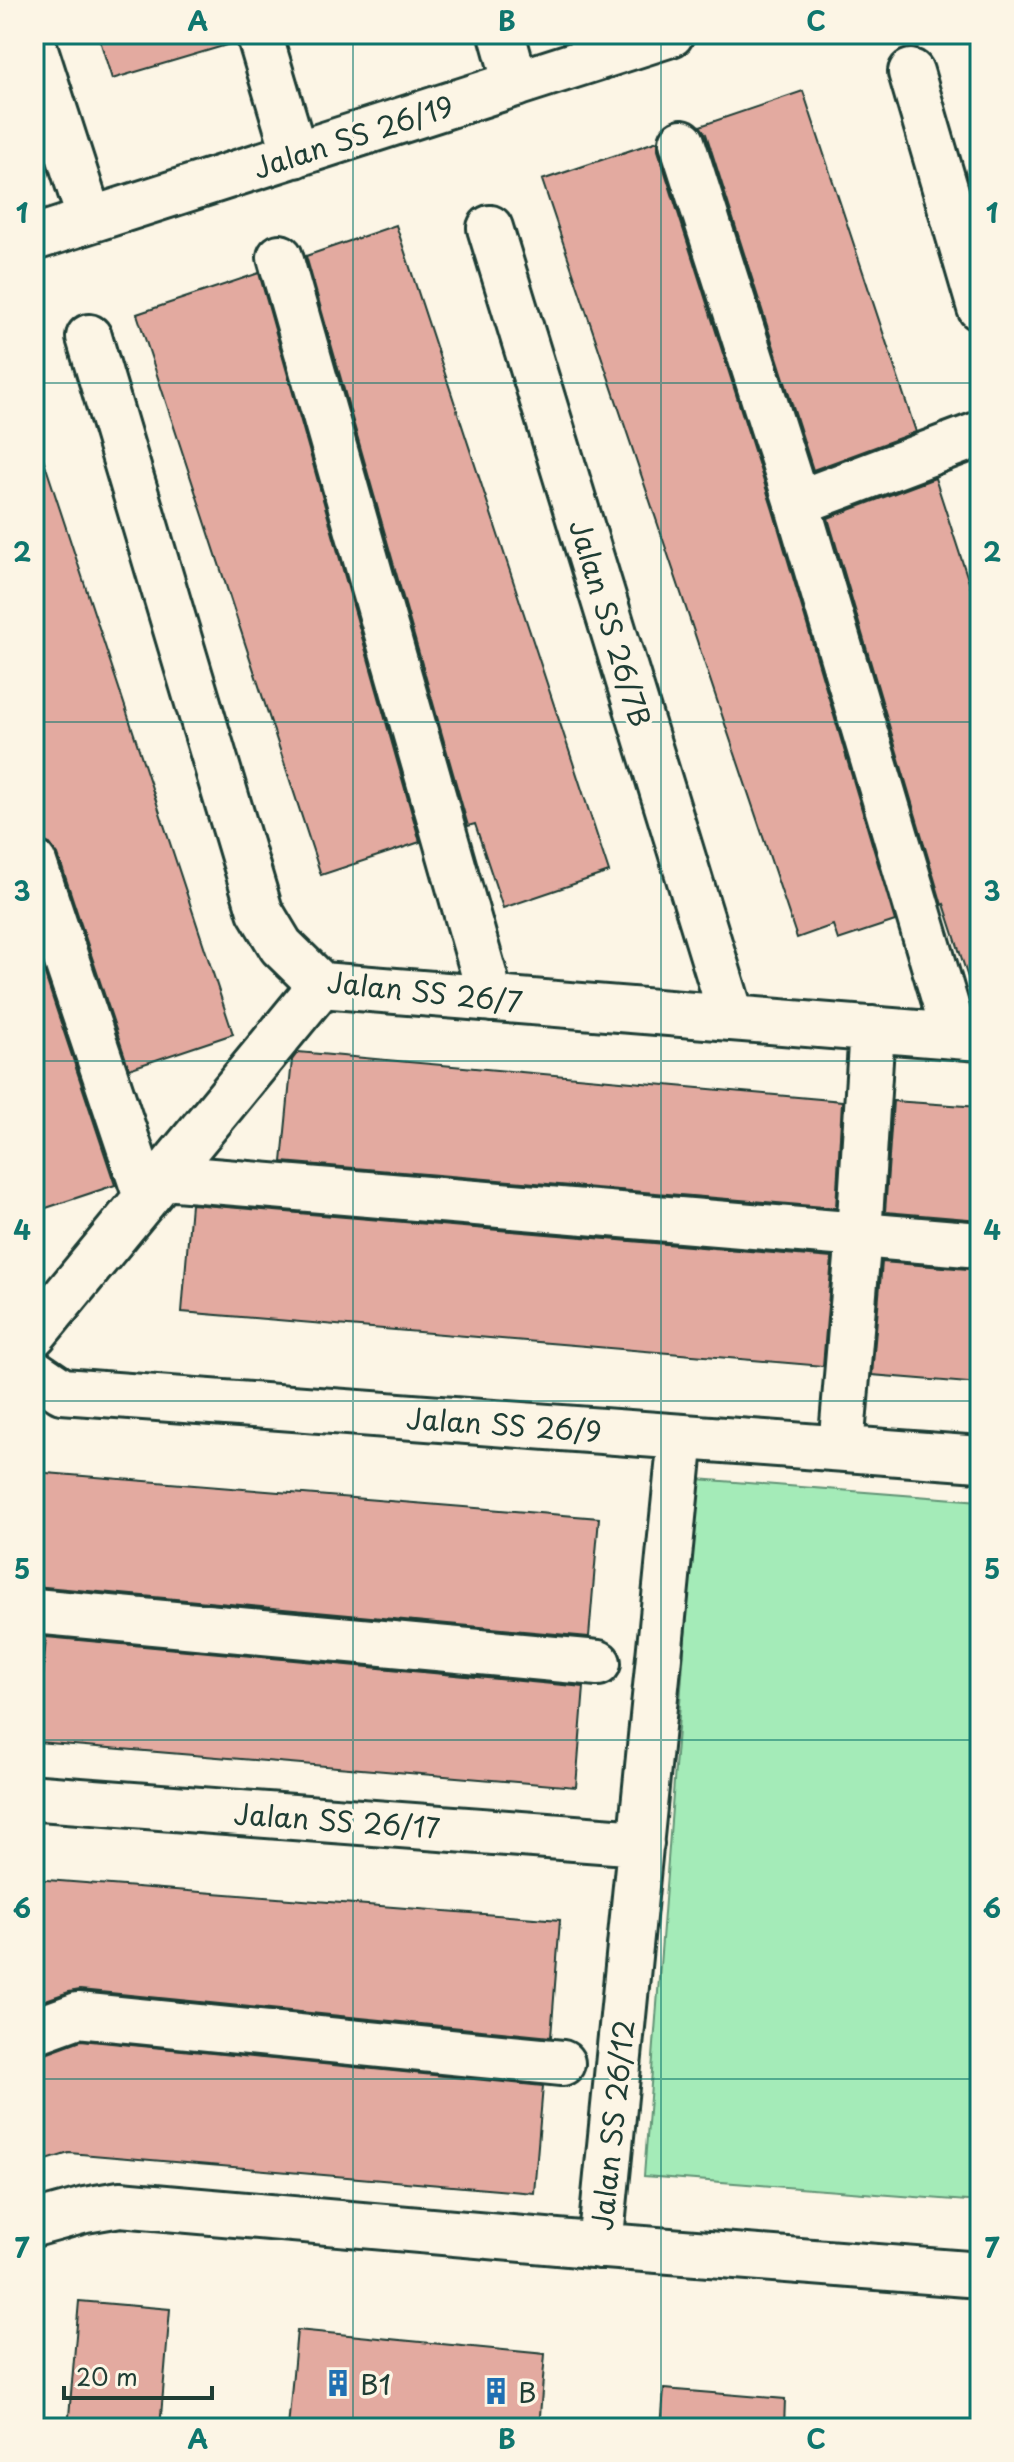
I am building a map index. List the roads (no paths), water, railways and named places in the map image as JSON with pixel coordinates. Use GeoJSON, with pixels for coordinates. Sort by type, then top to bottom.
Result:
{"type":"FeatureCollection","features":[{"type":"Feature","properties":{"kind":"street"},"geometry":{"type":"LineString","coordinates":[[259,34],[295,155]]}},
{"type":"Feature","properties":{"kind":"street"},"geometry":{"type":"LineString","coordinates":[[502,34],[516,84]]}},
{"type":"Feature","properties":{"kind":"street","name":"Jalan SS 26/19"},"geometry":{"type":"LineString","coordinates":[[34,238],[671,34]]}},
{"type":"Feature","properties":{"kind":"street"},"geometry":{"type":"LineString","coordinates":[[34,46],[90,220]]}},
{"type":"Feature","properties":{"kind":"street"},"geometry":{"type":"LineString","coordinates":[[911,72],[980,308]]}},
{"type":"Feature","properties":{"kind":"street"},"geometry":{"type":"LineString","coordinates":[[682,142],[968,1037]]}},
{"type":"Feature","properties":{"kind":"street","name":"Jalan SS 26/7B"},"geometry":{"type":"LineString","coordinates":[[490,228],[732,1018]]}},
{"type":"Feature","properties":{"kind":"street"},"geometry":{"type":"LineString","coordinates":[[280,257],[491,999]]}},
{"type":"Feature","properties":{"kind":"street","name":"Jalan SS 26/7"},"geometry":{"type":"LineString","coordinates":[[89,337],[260,911],[281,946],[321,985],[968,1037]]}},
{"type":"Feature","properties":{"kind":"street"},"geometry":{"type":"LineString","coordinates":[[797,503],[980,434]]}},
{"type":"Feature","properties":{"kind":"street"},"geometry":{"type":"LineString","coordinates":[[34,863],[155,1187]]}},
{"type":"Feature","properties":{"kind":"street"},"geometry":{"type":"LineString","coordinates":[[34,1334],[321,985]]}},
{"type":"Feature","properties":{"kind":"street"},"geometry":{"type":"LineString","coordinates":[[841,1448],[872,1029]]}},
{"type":"Feature","properties":{"kind":"street"},"geometry":{"type":"LineString","coordinates":[[155,1187],[859,1234],[980,1245]]}},
{"type":"Feature","properties":{"kind":"street","name":"Jalan SS 26/9"},"geometry":{"type":"LineString","coordinates":[[34,1372],[62,1391],[980,1459]]}},
{"type":"Feature","properties":{"kind":"street","name":"Jalan SS 26/12"},"geometry":{"type":"LineString","coordinates":[[34,2224],[120,2204],[600,2246],[681,1437]]}},
{"type":"Feature","properties":{"kind":"street"},"geometry":{"type":"LineString","coordinates":[[34,1611],[598,1663]]}},
{"type":"Feature","properties":{"kind":"street","name":"Jalan SS 26/17"},"geometry":{"type":"LineString","coordinates":[[36,1791],[641,1843]]}},
{"type":"Feature","properties":{"kind":"street"},"geometry":{"type":"LineString","coordinates":[[34,2031],[78,2015],[562,2063]]}},
{"type":"Feature","properties":{"kind":"street"},"geometry":{"type":"LineString","coordinates":[[600,2246],[980,2275]]}},
{"type":"Feature","properties":{"kind":"place","name":"B1"},"geometry":{"type":"Point","coordinates":[338,2383]}},
{"type":"Feature","properties":{"kind":"place","name":"B"},"geometry":{"type":"Point","coordinates":[496,2391]}}]}
